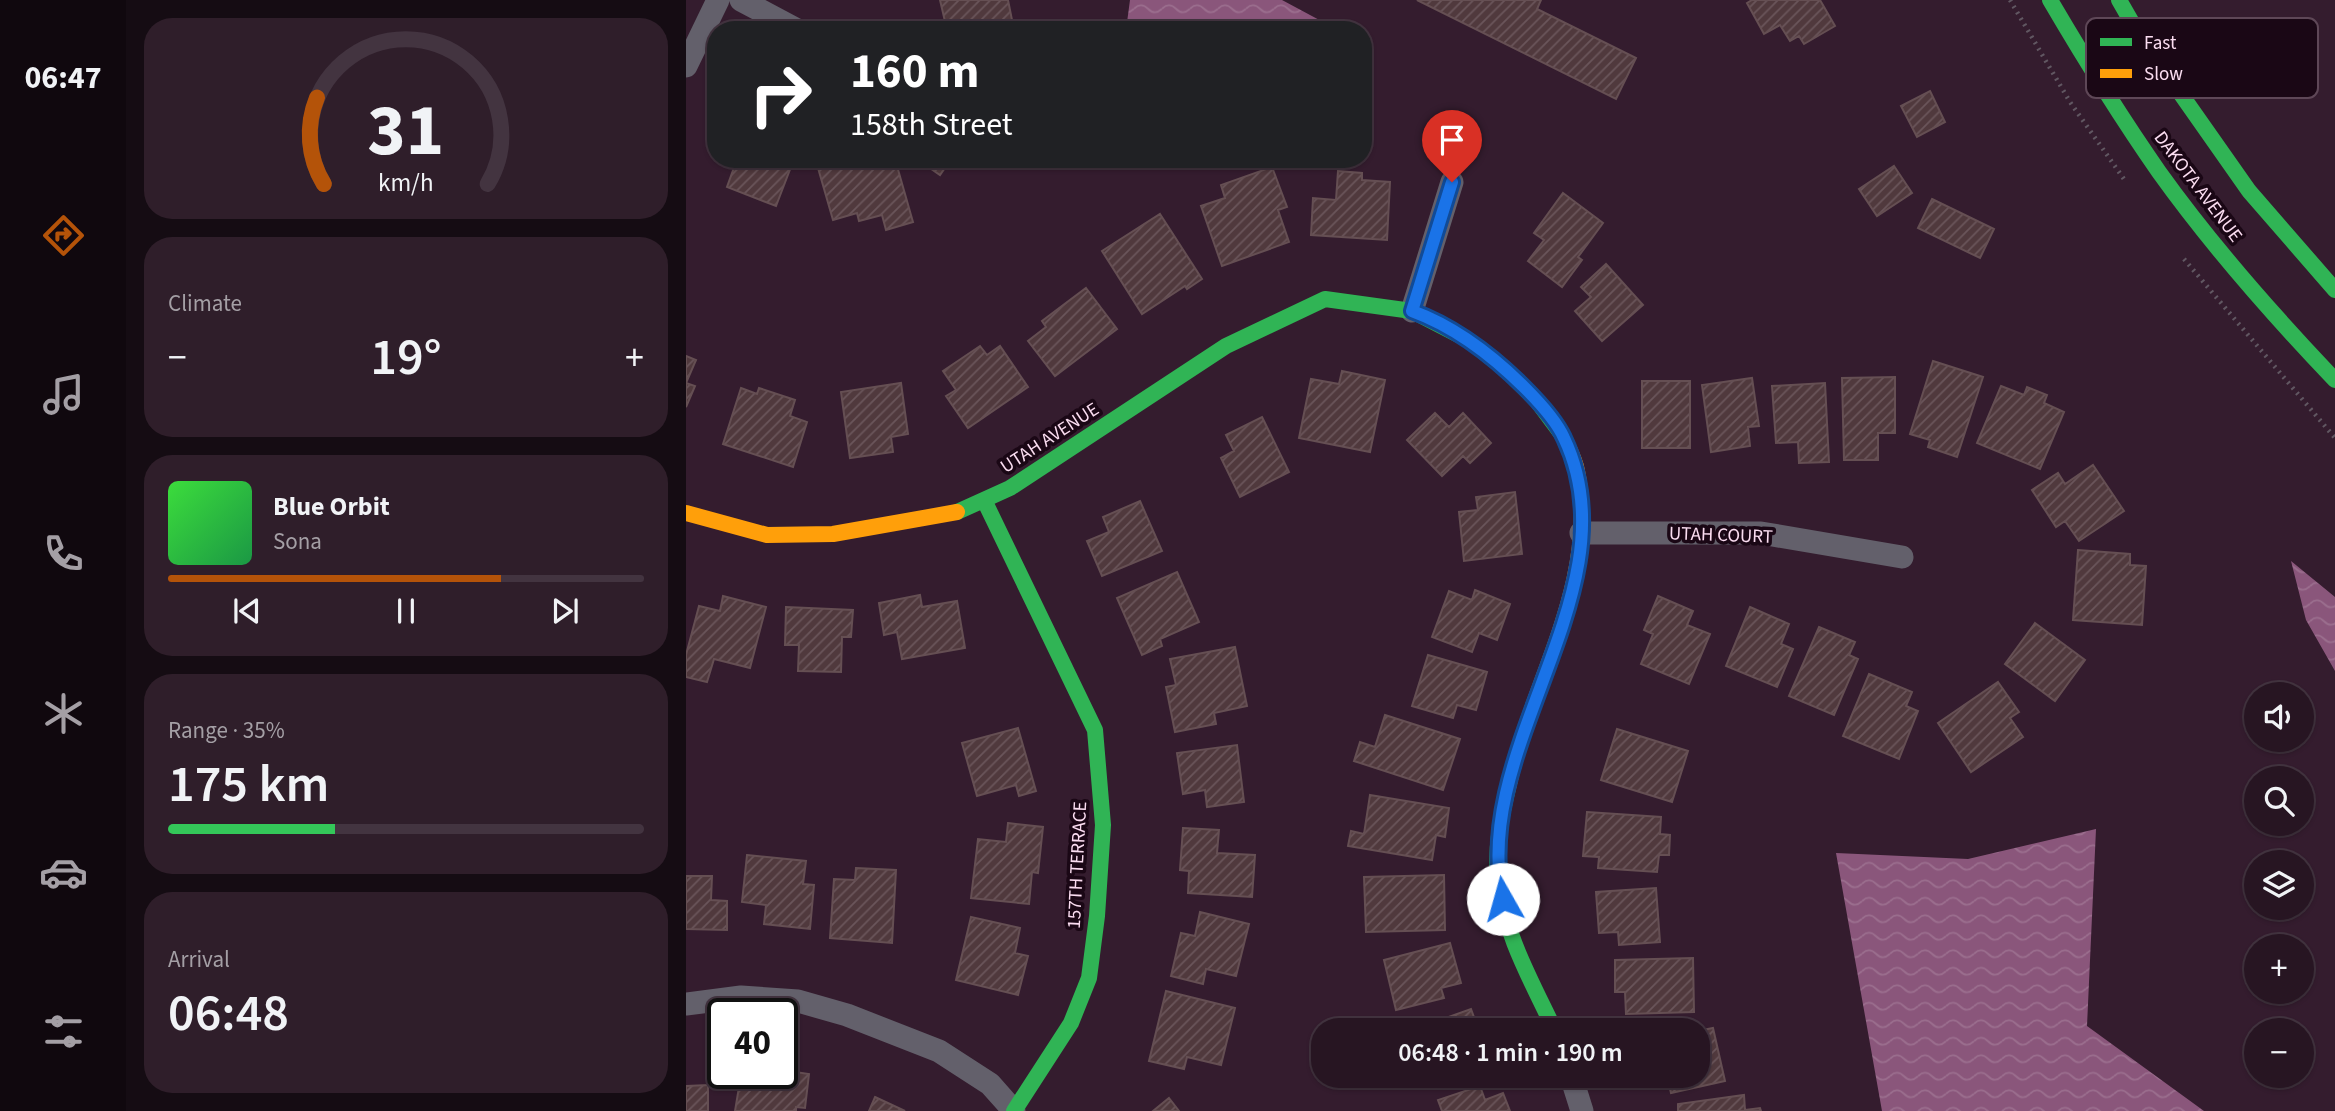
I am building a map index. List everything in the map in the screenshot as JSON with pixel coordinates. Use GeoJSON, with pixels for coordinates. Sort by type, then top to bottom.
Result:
{"type":"FeatureCollection","features":[{"type":"Feature","properties":{"kind":"street"},"geometry":{"type":"LineString","coordinates":[[708,21],[718,0]]}},
{"type":"Feature","properties":{"kind":"street"},"geometry":{"type":"LineString","coordinates":[[741,0],[780,21]]}},
{"type":"Feature","properties":{"kind":"street","name":"DAKOTA AVENUE"},"geometry":{"type":"LineString","coordinates":[[2050,0],[2086,60]]}},
{"type":"Feature","properties":{"kind":"street","name":"DAKOTA AVENUE"},"geometry":{"type":"LineString","coordinates":[[2119,0],[2129,18]]}},
{"type":"Feature","properties":{"kind":"street"},"geometry":{"type":"LineString","coordinates":[[686,66],[707,23]]}},
{"type":"Feature","properties":{"kind":"street","name":"DAKOTA AVENUE"},"geometry":{"type":"LineString","coordinates":[[2109,98],[2160,172],[2220,251],[2284,327],[2335,380]]}},
{"type":"Feature","properties":{"kind":"street","name":"DAKOTA AVENUE"},"geometry":{"type":"LineString","coordinates":[[2184,98],[2249,191],[2335,290]]}},
{"type":"Feature","properties":{"kind":"street"},"geometry":{"type":"LineString","coordinates":[[1412,311],[1452,182]]}},
{"type":"Feature","properties":{"kind":"street","name":"UTAH AVENUE"},"geometry":{"type":"LineString","coordinates":[[686,513],[767,535],[833,534],[960,511],[1010,488],[1226,346],[1325,299],[1412,311],[1470,341],[1507,371],[1537,401],[1563,435],[1577,469],[1582,513],[1578,568],[1566,612],[1510,778],[1499,828],[1498,879],[1507,919],[1549,1018]]}},
{"type":"Feature","properties":{"kind":"street"},"geometry":{"type":"LineString","coordinates":[[2284,327],[2335,392]]}},
{"type":"Feature","properties":{"kind":"street","name":"157TH TERRACE"},"geometry":{"type":"LineString","coordinates":[[984,500],[1095,730],[1103,825],[1097,916],[1089,978],[1071,1023],[1014,1111]]}},
{"type":"Feature","properties":{"kind":"street","name":"UTAH COURT"},"geometry":{"type":"LineString","coordinates":[[1581,533],[1761,533],[1902,557]]}},
{"type":"Feature","properties":{"kind":"street"},"geometry":{"type":"LineString","coordinates":[[686,1004],[752,998],[797,1001],[847,1015],[939,1051],[990,1084],[1014,1111]]}},
{"type":"Feature","properties":{"kind":"street"},"geometry":{"type":"LineString","coordinates":[[1575,1088],[1582,1111]]}},
{"type":"Feature","properties":{"kind":"water"},"geometry":{"type":"Polygon","coordinates":[[[1130,0],[1282,0],[1321,21],[1127,21],[1130,0]]]}},
{"type":"Feature","properties":{"kind":"water"},"geometry":{"type":"Polygon","coordinates":[[[2291,561],[2335,597],[2335,671],[2306,620],[2291,561]]]}},
{"type":"Feature","properties":{"kind":"water"},"geometry":{"type":"Polygon","coordinates":[[[2096,829],[2087,1026],[2204,1111],[1882,1111],[1836,853],[1968,859],[2096,829]]]}},
{"type":"Feature","properties":{"kind":"building"},"geometry":{"type":"Polygon","coordinates":[[[940,0],[1008,0],[1012,21],[945,21],[940,0]]]}},
{"type":"Feature","properties":{"kind":"building"},"geometry":{"type":"Polygon","coordinates":[[[1417,0],[1541,0],[1537,9],[1636,58],[1616,99],[1417,0]]]}},
{"type":"Feature","properties":{"kind":"building"},"geometry":{"type":"Polygon","coordinates":[[[1752,0],[1820,0],[1835,26],[1804,44],[1799,36],[1790,41],[1780,25],[1764,34],[1747,3],[1752,0]]]}},
{"type":"Feature","properties":{"kind":"building"},"geometry":{"type":"Polygon","coordinates":[[[1930,91],[1945,122],[1917,137],[1901,106],[1930,91]]]}},
{"type":"Feature","properties":{"kind":"building"},"geometry":{"type":"Polygon","coordinates":[[[1894,166],[1912,193],[1877,216],[1859,189],[1894,166]]]}},
{"type":"Feature","properties":{"kind":"building"},"geometry":{"type":"Polygon","coordinates":[[[734,168],[791,168],[776,206],[727,187],[734,168]]]}},
{"type":"Feature","properties":{"kind":"building"},"geometry":{"type":"Polygon","coordinates":[[[818,168],[898,168],[913,222],[886,230],[882,215],[859,221],[857,213],[833,220],[818,168]]]}},
{"type":"Feature","properties":{"kind":"building"},"geometry":{"type":"Polygon","coordinates":[[[930,168],[945,168],[940,175],[930,168]]]}},
{"type":"Feature","properties":{"kind":"building"},"geometry":{"type":"Polygon","coordinates":[[[1272,168],[1287,207],[1278,210],[1289,242],[1222,266],[1201,206],[1225,198],[1221,185],[1272,168]]]}},
{"type":"Feature","properties":{"kind":"building"},"geometry":{"type":"Polygon","coordinates":[[[1338,171],[1362,173],[1362,180],[1390,182],[1387,240],[1311,235],[1313,198],[1336,200],[1338,171]]]}},
{"type":"Feature","properties":{"kind":"building"},"geometry":{"type":"Polygon","coordinates":[[[1563,193],[1603,223],[1578,257],[1582,260],[1562,287],[1528,261],[1544,240],[1534,233],[1563,193]]]}},
{"type":"Feature","properties":{"kind":"building"},"geometry":{"type":"Polygon","coordinates":[[[1932,199],[1994,229],[1980,258],[1918,228],[1932,199]]]}},
{"type":"Feature","properties":{"kind":"building"},"geometry":{"type":"Polygon","coordinates":[[[1160,214],[1202,279],[1187,289],[1185,286],[1142,314],[1102,251],[1160,214]]]}},
{"type":"Feature","properties":{"kind":"building"},"geometry":{"type":"Polygon","coordinates":[[[1606,264],[1643,305],[1602,341],[1575,311],[1591,297],[1581,287],[1606,264]]]}},
{"type":"Feature","properties":{"kind":"building"},"geometry":{"type":"Polygon","coordinates":[[[1086,288],[1117,329],[1055,376],[1028,341],[1046,327],[1042,321],[1086,288]]]}},
{"type":"Feature","properties":{"kind":"building"},"geometry":{"type":"Polygon","coordinates":[[[980,346],[987,355],[1000,346],[1028,387],[968,428],[946,396],[956,390],[943,371],[980,346]]]}},
{"type":"Feature","properties":{"kind":"building"},"geometry":{"type":"Polygon","coordinates":[[[686,356],[696,360],[686,383],[686,356]]]}},
{"type":"Feature","properties":{"kind":"building"},"geometry":{"type":"Polygon","coordinates":[[[1933,361],[1983,377],[1957,457],[1928,447],[1930,440],[1910,434],[1933,361]]]}},
{"type":"Feature","properties":{"kind":"building"},"geometry":{"type":"Polygon","coordinates":[[[1342,371],[1385,380],[1370,452],[1299,438],[1311,379],[1339,384],[1342,371]]]}},
{"type":"Feature","properties":{"kind":"building"},"geometry":{"type":"Polygon","coordinates":[[[1895,377],[1895,433],[1878,433],[1878,460],[1844,460],[1842,378],[1895,377]]]}},
{"type":"Feature","properties":{"kind":"building"},"geometry":{"type":"Polygon","coordinates":[[[1752,378],[1759,426],[1748,427],[1750,446],[1711,452],[1702,385],[1752,378]]]}},
{"type":"Feature","properties":{"kind":"building"},"geometry":{"type":"Polygon","coordinates":[[[1642,381],[1690,381],[1690,448],[1642,448],[1642,381]]]}},
{"type":"Feature","properties":{"kind":"building"},"geometry":{"type":"Polygon","coordinates":[[[686,383],[695,386],[686,407],[686,383]]]}},
{"type":"Feature","properties":{"kind":"building"},"geometry":{"type":"Polygon","coordinates":[[[901,383],[908,434],[891,437],[893,452],[850,458],[841,392],[901,383]]]}},
{"type":"Feature","properties":{"kind":"building"},"geometry":{"type":"Polygon","coordinates":[[[1825,383],[1829,462],[1799,463],[1798,442],[1776,443],[1772,386],[1825,383]]]}},
{"type":"Feature","properties":{"kind":"building"},"geometry":{"type":"Polygon","coordinates":[[[2001,386],[2024,395],[2027,387],[2047,395],[2044,403],[2064,412],[2040,469],[1977,443],[2001,386]]]}},
{"type":"Feature","properties":{"kind":"building"},"geometry":{"type":"Polygon","coordinates":[[[741,388],[757,394],[759,388],[795,400],[790,416],[807,422],[793,467],[723,444],[741,388]]]}},
{"type":"Feature","properties":{"kind":"building"},"geometry":{"type":"Polygon","coordinates":[[[1435,413],[1449,427],[1463,413],[1491,443],[1470,463],[1463,456],[1442,476],[1407,440],[1435,413]]]}},
{"type":"Feature","properties":{"kind":"building"},"geometry":{"type":"Polygon","coordinates":[[[1262,417],[1289,472],[1240,497],[1221,458],[1234,451],[1226,435],[1262,417]]]}},
{"type":"Feature","properties":{"kind":"building"},"geometry":{"type":"Polygon","coordinates":[[[2093,465],[2124,511],[2079,541],[2065,521],[2056,527],[2032,490],[2058,473],[2065,484],[2093,465]]]}},
{"type":"Feature","properties":{"kind":"building"},"geometry":{"type":"Polygon","coordinates":[[[1515,492],[1522,554],[1464,561],[1459,512],[1478,510],[1476,497],[1515,492]]]}},
{"type":"Feature","properties":{"kind":"building"},"geometry":{"type":"Polygon","coordinates":[[[1140,501],[1162,551],[1102,576],[1087,541],[1109,532],[1103,517],[1140,501]]]}},
{"type":"Feature","properties":{"kind":"building"},"geometry":{"type":"Polygon","coordinates":[[[2078,550],[2130,554],[2130,565],[2146,566],[2142,625],[2073,620],[2078,550]]]}},
{"type":"Feature","properties":{"kind":"building"},"geometry":{"type":"Polygon","coordinates":[[[1177,572],[1199,622],[1160,639],[1162,646],[1142,655],[1117,598],[1177,572]]]}},
{"type":"Feature","properties":{"kind":"building"},"geometry":{"type":"Polygon","coordinates":[[[1475,590],[1510,604],[1497,640],[1479,633],[1472,652],[1432,637],[1449,591],[1472,600],[1475,590]]]}},
{"type":"Feature","properties":{"kind":"building"},"geometry":{"type":"Polygon","coordinates":[[[920,595],[922,607],[957,601],[965,648],[902,659],[897,632],[884,635],[879,603],[920,595]]]}},
{"type":"Feature","properties":{"kind":"building"},"geometry":{"type":"Polygon","coordinates":[[[723,596],[766,607],[750,668],[714,659],[707,682],[686,677],[686,655],[699,606],[720,611],[723,596]]]}},
{"type":"Feature","properties":{"kind":"building"},"geometry":{"type":"Polygon","coordinates":[[[1658,596],[1693,611],[1687,625],[1710,634],[1689,684],[1641,664],[1653,634],[1644,630],[1658,596]]]}},
{"type":"Feature","properties":{"kind":"building"},"geometry":{"type":"Polygon","coordinates":[[[786,607],[853,610],[851,637],[842,637],[841,672],[798,671],[799,645],[785,645],[786,607]]]}},
{"type":"Feature","properties":{"kind":"building"},"geometry":{"type":"Polygon","coordinates":[[[1750,607],[1789,624],[1781,644],[1793,649],[1777,687],[1726,666],[1750,607]]]}},
{"type":"Feature","properties":{"kind":"building"},"geometry":{"type":"Polygon","coordinates":[[[2035,623],[2085,660],[2055,701],[2005,664],[2035,623]]]}},
{"type":"Feature","properties":{"kind":"building"},"geometry":{"type":"Polygon","coordinates":[[[1819,627],[1855,642],[1849,655],[1858,659],[1834,715],[1789,696],[1819,627]]]}},
{"type":"Feature","properties":{"kind":"building"},"geometry":{"type":"Polygon","coordinates":[[[1235,647],[1247,706],[1214,713],[1216,724],[1175,732],[1166,687],[1176,685],[1170,659],[1235,647]]]}},
{"type":"Feature","properties":{"kind":"building"},"geometry":{"type":"Polygon","coordinates":[[[1428,655],[1487,672],[1476,710],[1457,705],[1453,718],[1412,706],[1428,655]]]}},
{"type":"Feature","properties":{"kind":"building"},"geometry":{"type":"Polygon","coordinates":[[[1869,674],[1912,692],[1906,706],[1918,711],[1899,759],[1843,736],[1869,674]]]}},
{"type":"Feature","properties":{"kind":"building"},"geometry":{"type":"Polygon","coordinates":[[[1998,682],[2019,712],[2010,718],[2023,737],[1971,772],[1938,723],[1998,682]]]}},
{"type":"Feature","properties":{"kind":"building"},"geometry":{"type":"Polygon","coordinates":[[[1385,715],[1460,739],[1443,790],[1354,761],[1360,742],[1375,747],[1385,715]]]}},
{"type":"Feature","properties":{"kind":"building"},"geometry":{"type":"Polygon","coordinates":[[[1018,728],[1036,791],[1019,796],[1016,785],[977,796],[962,743],[1018,728]]]}},
{"type":"Feature","properties":{"kind":"building"},"geometry":{"type":"Polygon","coordinates":[[[1617,729],[1688,751],[1672,802],[1601,780],[1617,729]]]}},
{"type":"Feature","properties":{"kind":"building"},"geometry":{"type":"Polygon","coordinates":[[[1237,745],[1244,802],[1207,807],[1205,790],[1183,794],[1177,753],[1237,745]]]}},
{"type":"Feature","properties":{"kind":"building"},"geometry":{"type":"Polygon","coordinates":[[[1370,795],[1449,808],[1445,837],[1436,835],[1432,860],[1348,846],[1351,831],[1364,834],[1370,795]]]}},
{"type":"Feature","properties":{"kind":"building"},"geometry":{"type":"Polygon","coordinates":[[[1587,812],[1661,817],[1660,834],[1670,835],[1669,855],[1659,855],[1657,872],[1598,868],[1599,857],[1583,856],[1587,812]]]}},
{"type":"Feature","properties":{"kind":"building"},"geometry":{"type":"Polygon","coordinates":[[[1008,823],[1043,827],[1038,873],[1032,872],[1029,904],[971,898],[978,839],[1006,842],[1008,823]]]}},
{"type":"Feature","properties":{"kind":"building"},"geometry":{"type":"Polygon","coordinates":[[[1183,828],[1219,830],[1217,853],[1255,855],[1252,897],[1188,893],[1189,871],[1180,870],[1183,828]]]}},
{"type":"Feature","properties":{"kind":"building"},"geometry":{"type":"Polygon","coordinates":[[[747,855],[806,861],[803,884],[814,885],[810,929],[764,924],[766,905],[742,902],[747,855]]]}},
{"type":"Feature","properties":{"kind":"building"},"geometry":{"type":"Polygon","coordinates":[[[856,868],[896,870],[892,943],[830,938],[834,879],[855,880],[856,868]]]}},
{"type":"Feature","properties":{"kind":"building"},"geometry":{"type":"Polygon","coordinates":[[[1444,875],[1445,930],[1366,932],[1364,877],[1444,875]]]}},
{"type":"Feature","properties":{"kind":"building"},"geometry":{"type":"Polygon","coordinates":[[[686,876],[712,876],[711,900],[727,901],[727,930],[686,929],[686,876]]]}},
{"type":"Feature","properties":{"kind":"building"},"geometry":{"type":"Polygon","coordinates":[[[1656,888],[1660,942],[1619,945],[1618,932],[1599,933],[1596,892],[1656,888]]]}},
{"type":"Feature","properties":{"kind":"building"},"geometry":{"type":"Polygon","coordinates":[[[1200,912],[1249,924],[1236,976],[1206,969],[1203,984],[1171,976],[1181,933],[1195,936],[1200,912]]]}},
{"type":"Feature","properties":{"kind":"building"},"geometry":{"type":"Polygon","coordinates":[[[971,917],[1020,928],[1015,953],[1028,956],[1018,995],[956,980],[971,917]]]}},
{"type":"Feature","properties":{"kind":"building"},"geometry":{"type":"Polygon","coordinates":[[[1450,943],[1461,983],[1441,988],[1444,998],[1396,1010],[1384,960],[1450,943]]]}},
{"type":"Feature","properties":{"kind":"building"},"geometry":{"type":"Polygon","coordinates":[[[1693,958],[1694,1012],[1626,1014],[1625,992],[1615,992],[1615,960],[1693,958]]]}},
{"type":"Feature","properties":{"kind":"building"},"geometry":{"type":"Polygon","coordinates":[[[1166,991],[1235,1008],[1221,1065],[1187,1057],[1184,1069],[1149,1061],[1166,991]]]}},
{"type":"Feature","properties":{"kind":"building"},"geometry":{"type":"Polygon","coordinates":[[[1471,1009],[1474,1018],[1446,1018],[1471,1009]]]}},
{"type":"Feature","properties":{"kind":"building"},"geometry":{"type":"Polygon","coordinates":[[[1713,1028],[1725,1081],[1710,1084],[1710,1029],[1713,1028]]]}},
{"type":"Feature","properties":{"kind":"building"},"geometry":{"type":"Polygon","coordinates":[[[798,1072],[809,1074],[805,1108],[796,1107],[796,1111],[735,1111],[739,1089],[798,1089],[798,1072]]]}},
{"type":"Feature","properties":{"kind":"building"},"geometry":{"type":"Polygon","coordinates":[[[707,1085],[708,1111],[686,1111],[686,1086],[707,1085]]]}},
{"type":"Feature","properties":{"kind":"building"},"geometry":{"type":"Polygon","coordinates":[[[1481,1088],[1485,1100],[1503,1093],[1510,1111],[1442,1111],[1438,1100],[1481,1088]]]}},
{"type":"Feature","properties":{"kind":"building"},"geometry":{"type":"Polygon","coordinates":[[[1670,1088],[1694,1088],[1671,1093],[1670,1088]]]}},
{"type":"Feature","properties":{"kind":"building"},"geometry":{"type":"Polygon","coordinates":[[[1744,1095],[1745,1110],[1760,1108],[1761,1111],[1678,1111],[1678,1104],[1744,1095]]]}},
{"type":"Feature","properties":{"kind":"building"},"geometry":{"type":"Polygon","coordinates":[[[875,1097],[905,1111],[869,1111],[875,1097]]]}},
{"type":"Feature","properties":{"kind":"building"},"geometry":{"type":"Polygon","coordinates":[[[1169,1098],[1179,1111],[1153,1111],[1169,1098]]]}},
{"type":"Feature","properties":{"kind":"traffic: fast"},"geometry":{"type":"LineString","coordinates":[[2050,0],[2086,60]]}},
{"type":"Feature","properties":{"kind":"traffic: fast"},"geometry":{"type":"LineString","coordinates":[[2119,0],[2129,18]]}},
{"type":"Feature","properties":{"kind":"traffic: fast"},"geometry":{"type":"LineString","coordinates":[[2110,98],[2159,172],[2200,226],[2243,279],[2335,380]]}},
{"type":"Feature","properties":{"kind":"traffic: fast"},"geometry":{"type":"LineString","coordinates":[[2184,98],[2249,191],[2335,290]]}},
{"type":"Feature","properties":{"kind":"traffic: fast"},"geometry":{"type":"LineString","coordinates":[[957,512],[1010,488],[1226,346],[1325,299],[1412,311],[1470,341],[1507,371],[1537,401],[1563,436]]}},
{"type":"Feature","properties":{"kind":"traffic: fast"},"geometry":{"type":"LineString","coordinates":[[984,500],[1095,730],[1103,825],[1097,916],[1089,978],[1071,1023],[1014,1111]]}},
{"type":"Feature","properties":{"kind":"traffic: fast"},"geometry":{"type":"LineString","coordinates":[[1508,788],[1498,844],[1497,867],[1501,899],[1512,938],[1549,1018]]}},
{"type":"Feature","properties":{"kind":"traffic: slow"},"geometry":{"type":"LineString","coordinates":[[1508,788],[1560,632],[1579,553],[1582,512],[1577,471],[1563,436]]}},
{"type":"Feature","properties":{"kind":"traffic: slow"},"geometry":{"type":"LineString","coordinates":[[686,513],[767,535],[833,534],[957,512]]}},
{"type":"Feature","properties":{"kind":"route"},"geometry":{"type":"LineString","coordinates":[[1452,182],[1412,311],[1470,341],[1507,371],[1537,401],[1563,435],[1577,469],[1582,513],[1578,568],[1566,612],[1510,778],[1499,828],[1498,879],[1503,899]]}}]}
